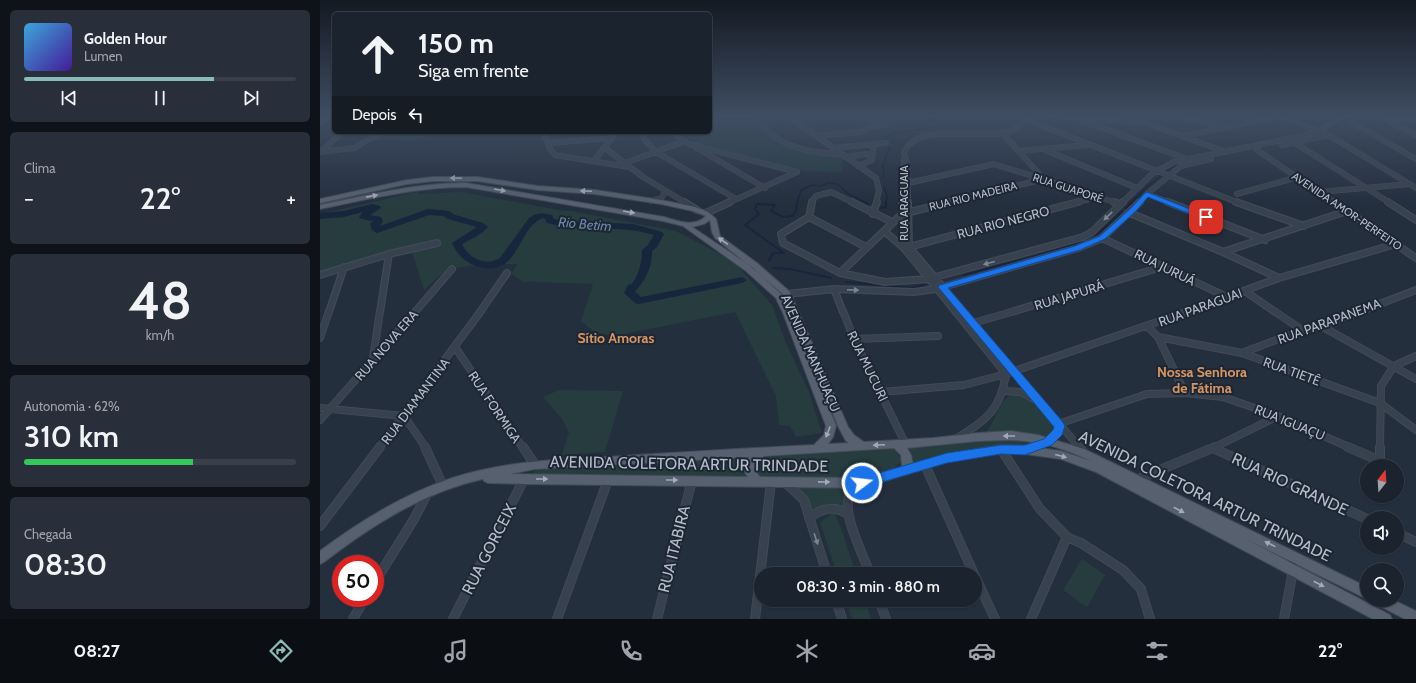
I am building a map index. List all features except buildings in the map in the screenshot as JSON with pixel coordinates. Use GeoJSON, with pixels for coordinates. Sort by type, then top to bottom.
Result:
{"type":"FeatureCollection","features":[{"type":"Feature","properties":{"kind":"main road"},"geometry":{"type":"LineString","coordinates":[[320,201],[407,182],[452,178],[477,179],[538,188],[613,194],[697,210],[708,215],[713,219],[714,232],[717,237],[752,267]]}},
{"type":"Feature","properties":{"kind":"main road"},"geometry":{"type":"LineString","coordinates":[[320,207],[414,188],[440,185],[466,185],[599,207],[664,219],[685,225],[752,267]]}},
{"type":"Feature","properties":{"kind":"main road"},"geometry":{"type":"LineString","coordinates":[[599,207],[599,201],[613,194]]}},
{"type":"Feature","properties":{"kind":"main road"},"geometry":{"type":"LineString","coordinates":[[685,225],[701,223],[705,221],[708,215]]}},
{"type":"Feature","properties":{"kind":"main road","name":"AVENIDA MANHUAÇU"},"geometry":{"type":"LineString","coordinates":[[752,267],[769,282],[787,294],[844,428],[850,438],[862,446]]}},
{"type":"Feature","properties":{"kind":"main road","name":"AVENIDA MANHUAÇU"},"geometry":{"type":"LineString","coordinates":[[769,282],[787,313],[831,426],[828,437],[816,449]]}},
{"type":"Feature","properties":{"kind":"main road","name":"AVENIDA COLETORA ARTUR TRINDADE"},"geometry":{"type":"LineString","coordinates":[[320,558],[378,518],[403,504],[443,486],[475,477],[535,466],[862,446],[987,436],[1023,436],[1084,453],[1360,590]]}},
{"type":"Feature","properties":{"kind":"main road"},"geometry":{"type":"LineString","coordinates":[[900,443],[907,456],[908,466],[906,471]]}},
{"type":"Feature","properties":{"kind":"main road","name":"AVENIDA COLETORA ARTUR TRINDADE"},"geometry":{"type":"LineString","coordinates":[[475,477],[524,479],[862,483],[947,458],[1001,449],[1025,450],[1061,455],[1100,470],[1386,619]]}},
{"type":"Feature","properties":{"kind":"main road"},"geometry":{"type":"LineString","coordinates":[[757,481],[749,471],[749,464],[761,452]]}},
{"type":"Feature","properties":{"kind":"main road"},"geometry":{"type":"LineString","coordinates":[[524,479],[529,470],[535,466]]}},
{"type":"Feature","properties":{"kind":"main road"},"geometry":{"type":"LineString","coordinates":[[1394,607],[1416,618]]}},
{"type":"Feature","properties":{"kind":"street"},"geometry":{"type":"LineString","coordinates":[[321,152],[328,145]]}},
{"type":"Feature","properties":{"kind":"street"},"geometry":{"type":"LineString","coordinates":[[321,152],[354,148],[359,145]]}},
{"type":"Feature","properties":{"kind":"street"},"geometry":{"type":"LineString","coordinates":[[549,145],[551,152],[555,155],[630,168]]}},
{"type":"Feature","properties":{"kind":"street"},"geometry":{"type":"LineString","coordinates":[[594,161],[607,145]]}},
{"type":"Feature","properties":{"kind":"street"},"geometry":{"type":"LineString","coordinates":[[649,145],[656,152],[736,199]]}},
{"type":"Feature","properties":{"kind":"street"},"geometry":{"type":"LineString","coordinates":[[625,163],[678,145]]}},
{"type":"Feature","properties":{"kind":"street"},"geometry":{"type":"LineString","coordinates":[[692,145],[765,188]]}},
{"type":"Feature","properties":{"kind":"street"},"geometry":{"type":"LineString","coordinates":[[698,145],[797,172],[765,188],[736,199],[708,215]]}},
{"type":"Feature","properties":{"kind":"street"},"geometry":{"type":"LineString","coordinates":[[795,145],[815,151],[840,154]]}},
{"type":"Feature","properties":{"kind":"street"},"geometry":{"type":"LineString","coordinates":[[830,145],[840,154],[872,175],[878,182],[879,195],[877,202],[873,207],[873,214]]}},
{"type":"Feature","properties":{"kind":"street"},"geometry":{"type":"LineString","coordinates":[[834,148],[865,145]]}},
{"type":"Feature","properties":{"kind":"street"},"geometry":{"type":"LineString","coordinates":[[858,166],[872,160],[874,145]]}},
{"type":"Feature","properties":{"kind":"street","name":"RUA ARAGUAIA"},"geometry":{"type":"LineString","coordinates":[[906,248],[903,163],[905,149],[909,145]]}},
{"type":"Feature","properties":{"kind":"street"},"geometry":{"type":"LineString","coordinates":[[1013,145],[1044,179]]}},
{"type":"Feature","properties":{"kind":"street"},"geometry":{"type":"LineString","coordinates":[[1018,151],[1045,150],[1082,145]]}},
{"type":"Feature","properties":{"kind":"street"},"geometry":{"type":"LineString","coordinates":[[1091,145],[1210,193],[1304,226]]}},
{"type":"Feature","properties":{"kind":"street"},"geometry":{"type":"LineString","coordinates":[[1148,145],[1189,160]]}},
{"type":"Feature","properties":{"kind":"street"},"geometry":{"type":"LineString","coordinates":[[1207,145],[1226,152]]}},
{"type":"Feature","properties":{"kind":"street"},"geometry":{"type":"LineString","coordinates":[[809,217],[781,234],[784,242],[840,272],[885,282],[928,279],[1083,237],[1092,232],[1137,188],[1158,171],[1174,162],[1262,145]]}},
{"type":"Feature","properties":{"kind":"street"},"geometry":{"type":"LineString","coordinates":[[787,294],[834,289],[914,292],[936,289],[1078,248],[1102,238],[1130,213],[1167,175],[1181,166],[1285,145]]}},
{"type":"Feature","properties":{"kind":"street"},"geometry":{"type":"LineString","coordinates":[[1298,145],[1416,220]]}},
{"type":"Feature","properties":{"kind":"street"},"geometry":{"type":"LineString","coordinates":[[1345,145],[1416,188]]}},
{"type":"Feature","properties":{"kind":"street"},"geometry":{"type":"LineString","coordinates":[[1391,145],[1416,159]]}},
{"type":"Feature","properties":{"kind":"street"},"geometry":{"type":"LineString","coordinates":[[605,148],[630,168],[666,192],[697,210]]}},
{"type":"Feature","properties":{"kind":"street"},"geometry":{"type":"LineString","coordinates":[[1045,150],[1137,188]]}},
{"type":"Feature","properties":{"kind":"street","name":"AVENIDA AMOR-PERFEITO"},"geometry":{"type":"LineString","coordinates":[[1257,150],[1416,258]]}},
{"type":"Feature","properties":{"kind":"street"},"geometry":{"type":"LineString","coordinates":[[846,157],[867,154],[873,155]]}},
{"type":"Feature","properties":{"kind":"street","name":"RUA ARAGUAIA"},"geometry":{"type":"LineString","coordinates":[[904,158],[908,183],[905,213]]}},
{"type":"Feature","properties":{"kind":"street","name":"RUA GUAPORÉ"},"geometry":{"type":"LineString","coordinates":[[908,183],[994,164],[1120,204]]}},
{"type":"Feature","properties":{"kind":"street"},"geometry":{"type":"LineString","coordinates":[[1237,194],[1298,177]]}},
{"type":"Feature","properties":{"kind":"street","name":"RUA RIO MADEIRA"},"geometry":{"type":"LineString","coordinates":[[905,213],[1044,179]]}},
{"type":"Feature","properties":{"kind":"street"},"geometry":{"type":"LineString","coordinates":[[1320,192],[1416,184]]}},
{"type":"Feature","properties":{"kind":"street"},"geometry":{"type":"LineString","coordinates":[[651,201],[661,198],[666,192]]}},
{"type":"Feature","properties":{"kind":"street"},"geometry":{"type":"LineString","coordinates":[[809,217],[811,201],[814,198],[831,192],[873,214],[892,222]]}},
{"type":"Feature","properties":{"kind":"street"},"geometry":{"type":"LineString","coordinates":[[1147,194],[1265,240]]}},
{"type":"Feature","properties":{"kind":"street","name":"RUA RIO NEGRO"},"geometry":{"type":"LineString","coordinates":[[906,248],[1097,197]]}},
{"type":"Feature","properties":{"kind":"street"},"geometry":{"type":"LineString","coordinates":[[1223,252],[1265,240],[1347,211]]}},
{"type":"Feature","properties":{"kind":"street"},"geometry":{"type":"LineString","coordinates":[[840,272],[892,222],[905,213]]}},
{"type":"Feature","properties":{"kind":"street"},"geometry":{"type":"LineString","coordinates":[[1130,213],[1223,252],[1279,278]]}},
{"type":"Feature","properties":{"kind":"street"},"geometry":{"type":"LineString","coordinates":[[809,217],[866,247]]}},
{"type":"Feature","properties":{"kind":"street"},"geometry":{"type":"LineString","coordinates":[[884,231],[906,248],[935,277],[1010,372]]}},
{"type":"Feature","properties":{"kind":"street","name":"RUA JURUÁ"},"geometry":{"type":"LineString","coordinates":[[1102,238],[1165,266],[1226,297]]}},
{"type":"Feature","properties":{"kind":"street"},"geometry":{"type":"LineString","coordinates":[[320,275],[389,254],[438,243]]}},
{"type":"Feature","properties":{"kind":"street","name":"RUA PARAGUAI"},"geometry":{"type":"LineString","coordinates":[[881,392],[964,385],[1010,372],[1147,326],[1279,278],[1396,244]]}},
{"type":"Feature","properties":{"kind":"street"},"geometry":{"type":"LineString","coordinates":[[906,248],[936,289],[1084,453]]}},
{"type":"Feature","properties":{"kind":"street"},"geometry":{"type":"LineString","coordinates":[[373,358],[389,254]]}},
{"type":"Feature","properties":{"kind":"street","name":"RUA JAPURÁ"},"geometry":{"type":"LineString","coordinates":[[973,324],[1165,266]]}},
{"type":"Feature","properties":{"kind":"street"},"geometry":{"type":"LineString","coordinates":[[320,338],[344,267]]}},
{"type":"Feature","properties":{"kind":"street","name":"RUA NOVA ERA"},"geometry":{"type":"LineString","coordinates":[[320,420],[452,269]]}},
{"type":"Feature","properties":{"kind":"street","name":"RUA DIAMANTINA"},"geometry":{"type":"LineString","coordinates":[[320,526],[455,347],[507,273]]}},
{"type":"Feature","properties":{"kind":"street","name":"RUA MUCURI"},"geometry":{"type":"LineString","coordinates":[[834,289],[854,339],[881,392],[900,443]]}},
{"type":"Feature","properties":{"kind":"street","name":"RUA PARAPANEMA"},"geometry":{"type":"LineString","coordinates":[[1242,354],[1302,330],[1321,326],[1416,290]]}},
{"type":"Feature","properties":{"kind":"street"},"geometry":{"type":"LineString","coordinates":[[1245,291],[1302,330]]}},
{"type":"Feature","properties":{"kind":"street"},"geometry":{"type":"LineString","coordinates":[[1147,326],[1158,337],[1185,393]]}},
{"type":"Feature","properties":{"kind":"street"},"geometry":{"type":"LineString","coordinates":[[1321,326],[1416,379]]}},
{"type":"Feature","properties":{"kind":"street"},"geometry":{"type":"LineString","coordinates":[[854,339],[938,336]]}},
{"type":"Feature","properties":{"kind":"street","name":"RUA TIETÊ"},"geometry":{"type":"LineString","coordinates":[[1158,337],[1242,354],[1380,404],[1416,430]]}},
{"type":"Feature","properties":{"kind":"street","name":"RUA FORMIGA"},"geometry":{"type":"LineString","coordinates":[[455,347],[535,466]]}},
{"type":"Feature","properties":{"kind":"street"},"geometry":{"type":"LineString","coordinates":[[1380,404],[1381,386],[1394,366],[1416,356]]}},
{"type":"Feature","properties":{"kind":"street"},"geometry":{"type":"LineString","coordinates":[[957,438],[988,418],[998,404],[1010,372]]}},
{"type":"Feature","properties":{"kind":"street"},"geometry":{"type":"LineString","coordinates":[[1003,391],[1020,392],[1039,402]]}},
{"type":"Feature","properties":{"kind":"street","name":"RUA IGUAÇU"},"geometry":{"type":"LineString","coordinates":[[1059,425],[1147,394],[1185,393],[1223,397],[1278,416],[1380,461],[1380,404]]}},
{"type":"Feature","properties":{"kind":"street"},"geometry":{"type":"LineString","coordinates":[[320,408],[404,416],[414,428],[437,471],[443,486]]}},
{"type":"Feature","properties":{"kind":"street"},"geometry":{"type":"LineString","coordinates":[[1138,479],[1213,448],[1278,416]]}},
{"type":"Feature","properties":{"kind":"street"},"geometry":{"type":"LineString","coordinates":[[1025,450],[1048,442],[1058,432],[1059,425]]}},
{"type":"Feature","properties":{"kind":"street","name":"RUA RIO GRANDE"},"geometry":{"type":"LineString","coordinates":[[1213,448],[1360,516]]}},
{"type":"Feature","properties":{"kind":"street"},"geometry":{"type":"LineString","coordinates":[[1001,449],[1040,509],[1067,537],[1081,543],[1124,570],[1141,589],[1150,619]]}},
{"type":"Feature","properties":{"kind":"street"},"geometry":{"type":"LineString","coordinates":[[925,465],[971,567]]}},
{"type":"Feature","properties":{"kind":"street","name":"RUA GORCEIX"},"geometry":{"type":"LineString","coordinates":[[453,619],[524,479]]}},
{"type":"Feature","properties":{"kind":"street"},"geometry":{"type":"LineString","coordinates":[[557,619],[608,480]]}},
{"type":"Feature","properties":{"kind":"street","name":"RUA ITABIRA"},"geometry":{"type":"LineString","coordinates":[[657,619],[692,480]]}},
{"type":"Feature","properties":{"kind":"street"},"geometry":{"type":"LineString","coordinates":[[755,619],[771,482]]}},
{"type":"Feature","properties":{"kind":"street"},"geometry":{"type":"LineString","coordinates":[[785,482],[804,500],[825,567]]}},
{"type":"Feature","properties":{"kind":"street"},"geometry":{"type":"LineString","coordinates":[[862,483],[854,488],[849,494],[847,500],[848,514],[867,567]]}},
{"type":"Feature","properties":{"kind":"street"},"geometry":{"type":"LineString","coordinates":[[384,567],[414,519],[427,494]]}},
{"type":"Feature","properties":{"kind":"street"},"geometry":{"type":"LineString","coordinates":[[809,518],[819,510],[833,506],[848,514]]}},
{"type":"Feature","properties":{"kind":"street"},"geometry":{"type":"LineString","coordinates":[[1404,536],[1416,542]]}},
{"type":"Feature","properties":{"kind":"street"},"geometry":{"type":"LineString","coordinates":[[1031,619],[1067,537]]}},
{"type":"Feature","properties":{"kind":"street"},"geometry":{"type":"LineString","coordinates":[[1284,619],[1293,570],[1292,556]]}},
{"type":"Feature","properties":{"kind":"street"},"geometry":{"type":"LineString","coordinates":[[982,590],[995,619]]}},
{"type":"Feature","properties":{"kind":"street"},"geometry":{"type":"LineString","coordinates":[[353,619],[360,607]]}},
{"type":"Feature","properties":{"kind":"street"},"geometry":{"type":"LineString","coordinates":[[838,607],[842,619]]}},
{"type":"Feature","properties":{"kind":"street"},"geometry":{"type":"LineString","coordinates":[[882,607],[886,619]]}},
{"type":"Feature","properties":{"kind":"green space"},"geometry":{"type":"Polygon","coordinates":[[[705,145],[791,145],[842,156],[841,172],[805,171],[705,145]]]}},
{"type":"Feature","properties":{"kind":"green space"},"geometry":{"type":"Polygon","coordinates":[[[417,192],[419,194],[462,192],[676,231],[718,253],[737,265],[772,305],[786,343],[809,392],[822,433],[796,437],[790,426],[779,425],[776,396],[735,312],[613,336],[594,332],[581,321],[593,284],[536,281],[524,282],[511,274],[518,264],[485,264],[447,269],[424,290],[412,252],[413,244],[320,272],[320,214],[417,192]]]}},
{"type":"Feature","properties":{"kind":"green space"},"geometry":{"type":"Polygon","coordinates":[[[559,390],[623,391],[605,452],[562,455],[569,432],[562,419],[543,397],[559,390]]]}},
{"type":"Feature","properties":{"kind":"green space"},"geometry":{"type":"Polygon","coordinates":[[[1012,394],[1020,395],[1037,404],[1052,424],[1052,433],[1044,437],[985,433],[989,429],[1004,401],[1012,394]]]}},
{"type":"Feature","properties":{"kind":"green space"},"geometry":{"type":"Polygon","coordinates":[[[1030,440],[1024,445],[978,448],[947,453],[913,465],[905,446],[1030,440]]]}},
{"type":"Feature","properties":{"kind":"green space"},"geometry":{"type":"Polygon","coordinates":[[[893,447],[903,460],[889,472],[865,478],[762,478],[752,467],[759,458],[893,447]]]}},
{"type":"Feature","properties":{"kind":"green space"},"geometry":{"type":"Polygon","coordinates":[[[745,458],[743,469],[746,477],[532,476],[537,468],[745,458]]]}},
{"type":"Feature","properties":{"kind":"green space"},"geometry":{"type":"Polygon","coordinates":[[[852,484],[841,506],[829,504],[813,511],[798,486],[852,484]]]}},
{"type":"Feature","properties":{"kind":"green space"},"geometry":{"type":"Polygon","coordinates":[[[834,512],[840,525],[854,567],[835,567],[820,522],[834,512]]]}},
{"type":"Feature","properties":{"kind":"green space"},"geometry":{"type":"Polygon","coordinates":[[[1082,559],[1105,575],[1087,607],[1063,590],[1082,559]]]}},
{"type":"Feature","properties":{"kind":"green space"},"geometry":{"type":"Polygon","coordinates":[[[848,607],[867,607],[871,619],[852,619],[848,607]]]}},
{"type":"Feature","properties":{"kind":"waterway","name":"Rio Betim"},"geometry":{"type":"LineString","coordinates":[[884,177],[883,165],[889,148],[888,145]]}},
{"type":"Feature","properties":{"kind":"waterway"},"geometry":{"type":"LineString","coordinates":[[1257,147],[1268,145]]}},
{"type":"Feature","properties":{"kind":"waterway"},"geometry":{"type":"LineString","coordinates":[[1147,187],[1174,166],[1202,159]]}},
{"type":"Feature","properties":{"kind":"waterway","name":"Rio Betim"},"geometry":{"type":"LineString","coordinates":[[797,203],[801,190],[812,185],[821,186],[828,183],[838,184],[847,193],[866,203]]}},
{"type":"Feature","properties":{"kind":"waterway","name":"Rio Betim"},"geometry":{"type":"LineString","coordinates":[[884,187],[887,197],[886,203]]}},
{"type":"Feature","properties":{"kind":"waterway"},"geometry":{"type":"LineString","coordinates":[[1126,208],[1146,188]]}},
{"type":"Feature","properties":{"kind":"waterway","name":"Rio Betim"},"geometry":{"type":"LineString","coordinates":[[769,261],[773,253],[784,253],[745,225],[759,214],[755,209],[757,204],[775,205],[771,211],[783,217],[792,216],[796,211],[797,202]]}},
{"type":"Feature","properties":{"kind":"waterway","name":"Rio Betim"},"geometry":{"type":"LineString","coordinates":[[879,208],[886,207],[886,203]]}},
{"type":"Feature","properties":{"kind":"waterway","name":"Rio Betim"},"geometry":{"type":"LineString","coordinates":[[320,216],[344,214],[372,207],[377,208],[367,213],[364,217],[378,219],[375,224],[377,230],[428,212],[446,213],[447,215],[456,219],[479,224],[483,227],[476,233],[457,243],[459,249],[468,258],[474,262],[487,265],[493,265],[503,260],[514,247],[513,245],[528,225],[537,217],[543,215],[549,217],[550,221],[633,227],[646,230],[659,234],[652,247],[647,250],[645,264],[640,279],[635,287],[632,287],[629,293],[639,301],[742,280]]}},
{"type":"Feature","properties":{"kind":"waterway"},"geometry":{"type":"LineString","coordinates":[[964,275],[1047,253],[1093,238],[1122,212]]}},
{"type":"Feature","properties":{"kind":"waterway"},"geometry":{"type":"LineString","coordinates":[[773,268],[790,269],[831,278]]}},
{"type":"Feature","properties":{"kind":"waterway"},"geometry":{"type":"LineString","coordinates":[[846,282],[914,288],[924,285]]}},
{"type":"Feature","properties":{"kind":"district","name":"Sítio Amoras"},"geometry":{"type":"Point","coordinates":[616,338]}},
{"type":"Feature","properties":{"kind":"district","name":"Nossa Senhora de Fátima"},"geometry":{"type":"Point","coordinates":[1202,380]}},
{"type":"Feature","properties":{"kind":"route"},"geometry":{"type":"LineString","coordinates":[[862,483],[947,458],[1001,449],[1025,450],[1048,442],[1058,432],[1060,426],[943,287],[1078,248],[1102,238],[1133,210],[1147,194],[1206,217]]}}]}
